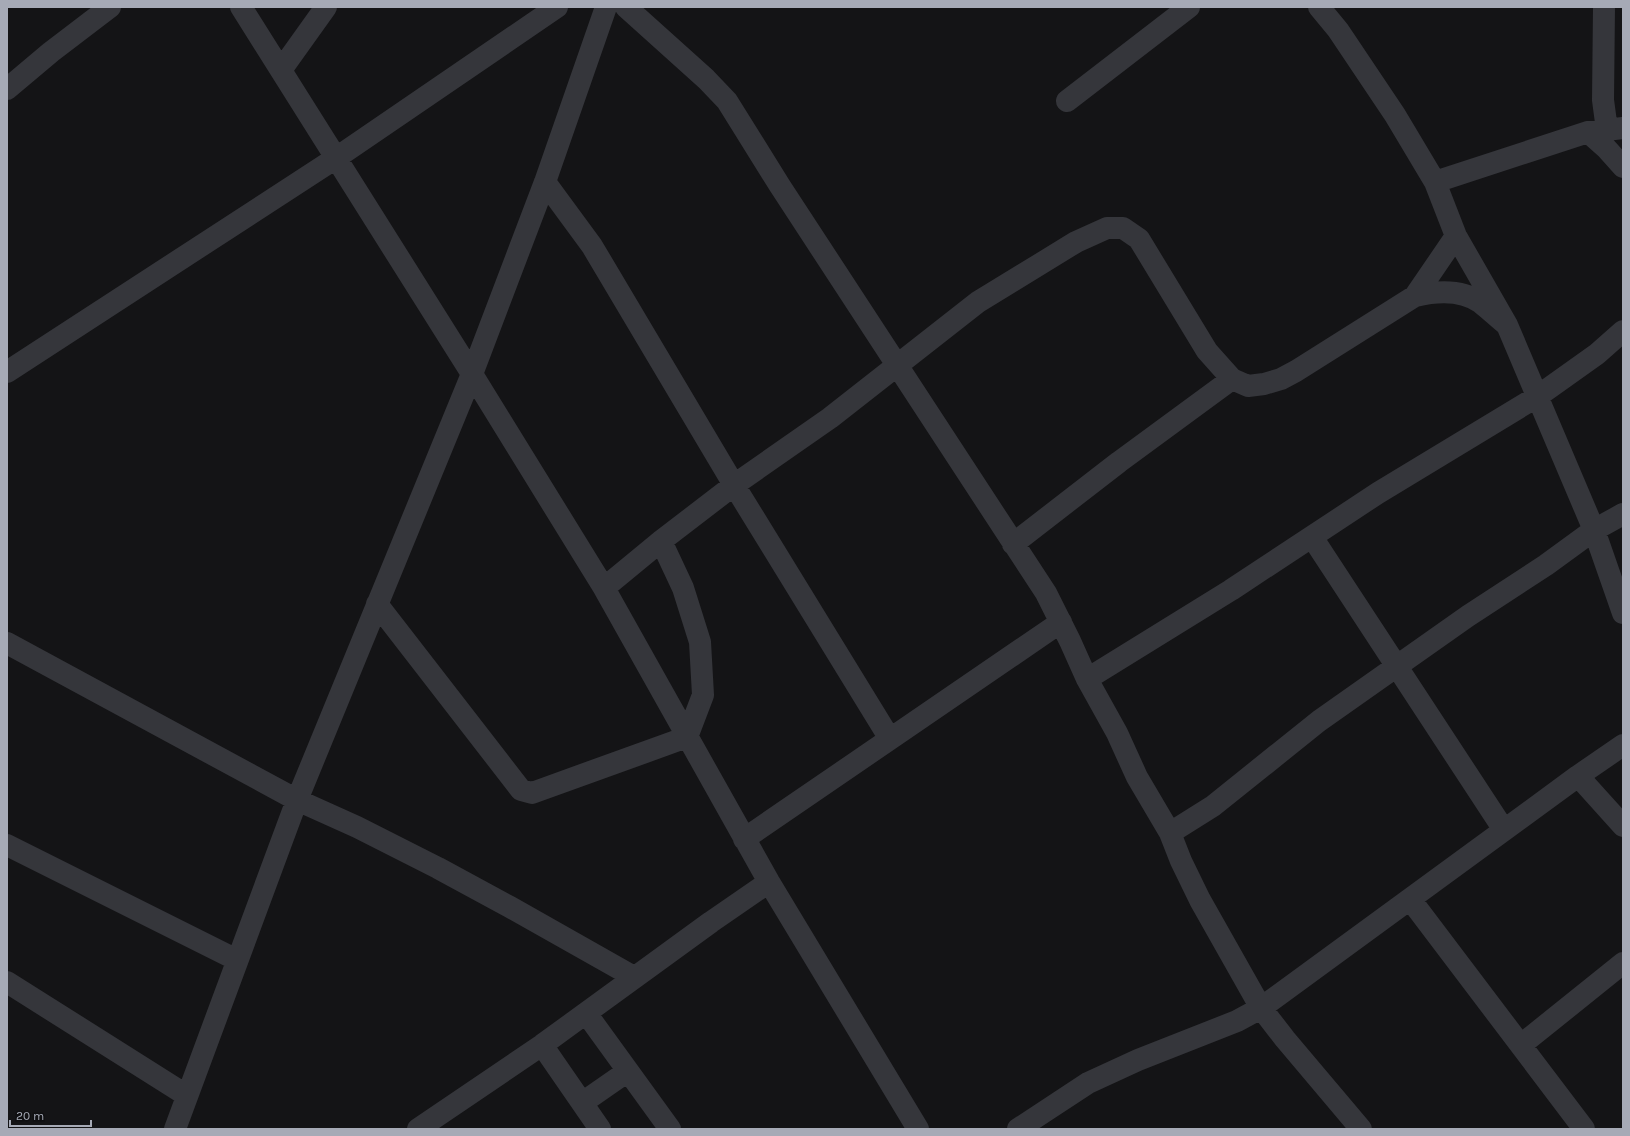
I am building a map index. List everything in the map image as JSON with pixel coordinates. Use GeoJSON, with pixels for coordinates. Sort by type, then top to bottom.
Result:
{"type":"FeatureCollection","features":[{"type":"Feature","properties":{"kind":"street"},"geometry":{"type":"LineString","coordinates":[[7,89],[51,52],[110,7]]}},
{"type":"Feature","properties":{"kind":"street"},"geometry":{"type":"LineString","coordinates":[[241,7],[472,374],[604,588],[744,839],[918,1129]]}},
{"type":"Feature","properties":{"kind":"street"},"geometry":{"type":"LineString","coordinates":[[281,70],[326,7]]}},
{"type":"Feature","properties":{"kind":"street"},"geometry":{"type":"LineString","coordinates":[[7,372],[336,158],[557,7]]}},
{"type":"Feature","properties":{"kind":"street"},"geometry":{"type":"LineString","coordinates":[[175,1129],[186,1095],[297,800],[472,374],[545,182],[606,7]]}},
{"type":"Feature","properties":{"kind":"street"},"geometry":{"type":"LineString","coordinates":[[626,7],[706,79],[727,101],[780,186],[1046,593],[1087,679],[1137,776],[1170,833],[1181,861],[1200,900],[1261,1008],[1361,1129]]}},
{"type":"Feature","properties":{"kind":"street"},"geometry":{"type":"LineString","coordinates":[[1067,101],[1189,7]]}},
{"type":"Feature","properties":{"kind":"street"},"geometry":{"type":"LineString","coordinates":[[1319,7],[1338,30],[1395,115],[1435,182],[1456,236],[1507,325],[1594,530],[1623,613]]}},
{"type":"Feature","properties":{"kind":"street"},"geometry":{"type":"LineString","coordinates":[[1604,7],[1603,100],[1606,148],[1623,167]]}},
{"type":"Feature","properties":{"kind":"street"},"geometry":{"type":"LineString","coordinates":[[1435,182],[1606,130]]}},
{"type":"Feature","properties":{"kind":"street"},"geometry":{"type":"LineString","coordinates":[[545,182],[592,246],[734,485],[890,738]]}},
{"type":"Feature","properties":{"kind":"street"},"geometry":{"type":"LineString","coordinates":[[604,588],[661,541],[734,485],[830,418],[978,302],[1089,236],[1107,228],[1123,228],[1139,238],[1207,351],[1232,379],[1248,386],[1264,384],[1281,379],[1322,356],[1415,296],[1431,292],[1450,292],[1466,296],[1479,302],[1507,325]]}},
{"type":"Feature","properties":{"kind":"street"},"geometry":{"type":"LineString","coordinates":[[1415,296],[1456,236]]}},
{"type":"Feature","properties":{"kind":"street"},"geometry":{"type":"LineString","coordinates":[[1087,679],[1231,590],[1378,493],[1538,396],[1597,354],[1623,331]]}},
{"type":"Feature","properties":{"kind":"street"},"geometry":{"type":"LineString","coordinates":[[1013,544],[1119,462],[1232,379]]}},
{"type":"Feature","properties":{"kind":"street"},"geometry":{"type":"LineString","coordinates":[[1170,833],[1213,806],[1318,721],[1398,667],[1468,616],[1546,565],[1594,530],[1623,514]]}},
{"type":"Feature","properties":{"kind":"street"},"geometry":{"type":"LineString","coordinates":[[1312,537],[1504,830]]}},
{"type":"Feature","properties":{"kind":"street"},"geometry":{"type":"LineString","coordinates":[[377,604],[521,790],[532,793],[687,737],[703,695],[700,642],[683,588],[661,541]]}},
{"type":"Feature","properties":{"kind":"street"},"geometry":{"type":"LineString","coordinates":[[744,839],[1060,622]]}},
{"type":"Feature","properties":{"kind":"street"},"geometry":{"type":"LineString","coordinates":[[7,643],[297,800],[357,827],[438,868],[634,977]]}},
{"type":"Feature","properties":{"kind":"street"},"geometry":{"type":"LineString","coordinates":[[1018,1129],[1088,1083],[1138,1060],[1237,1021],[1261,1008],[1410,898],[1623,745]]}},
{"type":"Feature","properties":{"kind":"street"},"geometry":{"type":"LineString","coordinates":[[1578,776],[1623,826]]}},
{"type":"Feature","properties":{"kind":"street"},"geometry":{"type":"LineString","coordinates":[[7,845],[237,960]]}},
{"type":"Feature","properties":{"kind":"street"},"geometry":{"type":"LineString","coordinates":[[418,1129],[542,1045],[634,977],[769,882]]}},
{"type":"Feature","properties":{"kind":"street"},"geometry":{"type":"LineString","coordinates":[[1410,898],[1584,1129]]}},
{"type":"Feature","properties":{"kind":"street"},"geometry":{"type":"LineString","coordinates":[[1521,1045],[1623,963]]}},
{"type":"Feature","properties":{"kind":"street"},"geometry":{"type":"LineString","coordinates":[[7,982],[186,1095]]}},
{"type":"Feature","properties":{"kind":"street"},"geometry":{"type":"LineString","coordinates":[[586,1013],[670,1129]]}},
{"type":"Feature","properties":{"kind":"street"},"geometry":{"type":"LineString","coordinates":[[542,1045],[600,1129]]}},
{"type":"Feature","properties":{"kind":"street"},"geometry":{"type":"LineString","coordinates":[[582,1103],[628,1072]]}}]}
